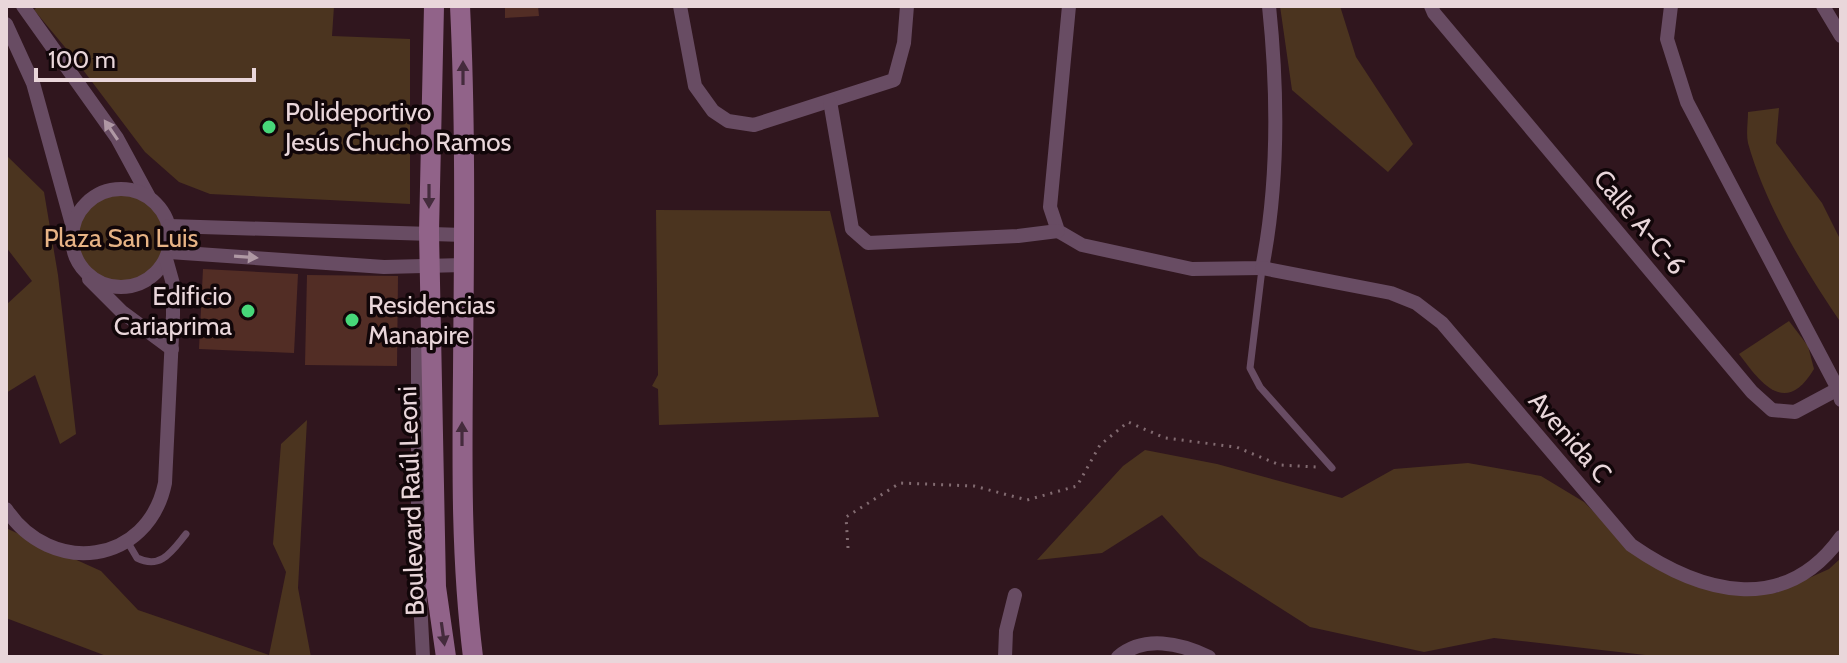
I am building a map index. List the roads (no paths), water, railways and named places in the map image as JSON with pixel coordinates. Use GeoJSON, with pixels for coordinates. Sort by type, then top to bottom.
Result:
{"type":"FeatureCollection","features":[{"type":"Feature","properties":{"kind":"main road","name":"Boulevard Raúl Leoni"},"geometry":{"type":"LineString","coordinates":[[434,6],[429,232],[436,587],[446,657]]}},
{"type":"Feature","properties":{"kind":"main road","name":"Boulevard Raúl Leoni"},"geometry":{"type":"LineString","coordinates":[[460,6],[464,235],[462,512],[464,586],[473,657]]}},
{"type":"Feature","properties":{"kind":"street"},"geometry":{"type":"LineString","coordinates":[[6,509],[18,527],[40,542],[65,552],[94,554],[127,541],[144,529],[161,502],[165,483],[172,349],[173,284],[167,255],[169,226],[162,210],[149,198],[117,138],[23,6]]}},
{"type":"Feature","properties":{"kind":"street"},"geometry":{"type":"LineString","coordinates":[[680,6],[695,86],[713,111],[728,121],[754,125],[894,80],[904,43],[907,6]]}},
{"type":"Feature","properties":{"kind":"street"},"geometry":{"type":"LineString","coordinates":[[830,101],[852,229],[868,243],[1018,236],[1058,231],[1050,207],[1069,6]]}},
{"type":"Feature","properties":{"kind":"street"},"geometry":{"type":"LineString","coordinates":[[1262,268],[1269,234],[1277,95],[1269,6]]}},
{"type":"Feature","properties":{"kind":"street","name":"Calle A-C-6"},"geometry":{"type":"LineString","coordinates":[[1431,6],[1752,392],[1772,410],[1795,412],[1839,395]]}},
{"type":"Feature","properties":{"kind":"street"},"geometry":{"type":"LineString","coordinates":[[1671,6],[1667,39],[1687,102],[1839,395]]}},
{"type":"Feature","properties":{"kind":"street"},"geometry":{"type":"LineString","coordinates":[[1823,6],[1841,36]]}},
{"type":"Feature","properties":{"kind":"street"},"geometry":{"type":"LineString","coordinates":[[6,24],[33,83],[73,228],[74,251],[99,292],[172,349]]}},
{"type":"Feature","properties":{"kind":"street"},"geometry":{"type":"LineString","coordinates":[[73,228],[76,217],[89,200],[108,190],[129,190],[149,198]]}},
{"type":"Feature","properties":{"kind":"street"},"geometry":{"type":"LineString","coordinates":[[169,226],[464,235]]}},
{"type":"Feature","properties":{"kind":"street","name":"Avenida C"},"geometry":{"type":"LineString","coordinates":[[1058,231],[1082,245],[1192,269],[1262,268],[1391,293],[1416,303],[1442,323],[1631,545],[1661,566],[1687,578],[1746,590],[1776,587],[1799,579],[1823,561],[1841,537]]}},
{"type":"Feature","properties":{"kind":"street"},"geometry":{"type":"LineString","coordinates":[[85,271],[110,285],[129,286],[154,274],[167,255]]}},
{"type":"Feature","properties":{"kind":"street"},"geometry":{"type":"LineString","coordinates":[[167,255],[384,267],[464,265]]}},
{"type":"Feature","properties":{"kind":"street"},"geometry":{"type":"LineString","coordinates":[[423,657],[418,563],[418,350],[432,332]]}},
{"type":"Feature","properties":{"kind":"street"},"geometry":{"type":"LineString","coordinates":[[1005,657],[1006,631],[1015,595]]}},
{"type":"Feature","properties":{"kind":"street"},"geometry":{"type":"LineString","coordinates":[[1118,657],[1136,644],[1153,642],[1178,646],[1209,657]]}},
{"type":"Feature","properties":{"kind":"lane"},"geometry":{"type":"LineString","coordinates":[[1262,268],[1250,368],[1260,387],[1332,468]]}},
{"type":"Feature","properties":{"kind":"lane"},"geometry":{"type":"LineString","coordinates":[[127,541],[137,558],[152,562],[166,558],[186,534]]}},
{"type":"Feature","properties":{"kind":"place","name":"Polideportivo Jesús Chucho Ramos"},"geometry":{"type":"Point","coordinates":[269,127]}},
{"type":"Feature","properties":{"kind":"place","name":"Edificio Cariaprima"},"geometry":{"type":"Point","coordinates":[248,311]}},
{"type":"Feature","properties":{"kind":"place","name":"Residencias Manapire"},"geometry":{"type":"Point","coordinates":[352,320]}},
{"type":"Feature","properties":{"kind":"park label","name":"Plaza San Luis"},"geometry":{"type":"Point","coordinates":[121,238]}}]}
